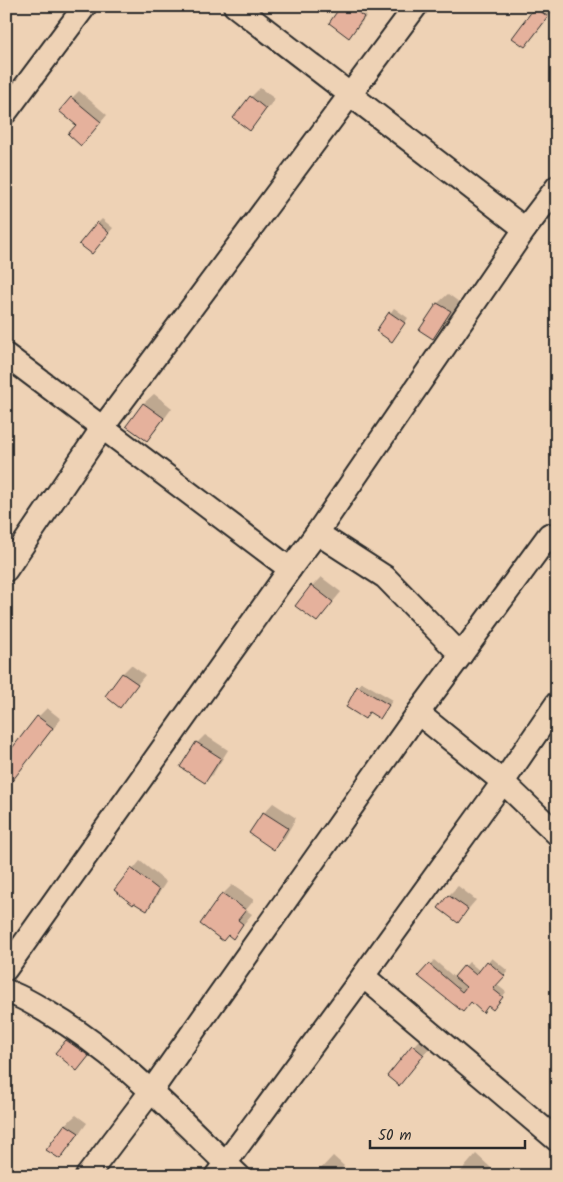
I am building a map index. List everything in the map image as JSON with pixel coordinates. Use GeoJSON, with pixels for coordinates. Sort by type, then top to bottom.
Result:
{"type":"FeatureCollection","features":[{"type":"Feature","properties":{"kind":"street"},"geometry":{"type":"LineString","coordinates":[[6,112],[85,6]]}},
{"type":"Feature","properties":{"kind":"street"},"geometry":{"type":"LineString","coordinates":[[235,6],[525,229]]}},
{"type":"Feature","properties":{"kind":"street"},"geometry":{"type":"LineString","coordinates":[[6,570],[103,427],[416,6]]}},
{"type":"Feature","properties":{"kind":"street"},"geometry":{"type":"LineString","coordinates":[[6,969],[317,533],[525,229],[557,186]]}},
{"type":"Feature","properties":{"kind":"street"},"geometry":{"type":"LineString","coordinates":[[6,355],[290,569]]}},
{"type":"Feature","properties":{"kind":"street"},"geometry":{"type":"LineString","coordinates":[[317,533],[385,577],[461,655]]}},
{"type":"Feature","properties":{"kind":"street"},"geometry":{"type":"LineString","coordinates":[[87,1176],[152,1090],[418,713],[549,535],[557,537]]}},
{"type":"Feature","properties":{"kind":"street"},"geometry":{"type":"LineString","coordinates":[[6,991],[19,996],[76,1028],[152,1090],[227,1171],[557,703]]}},
{"type":"Feature","properties":{"kind":"street"},"geometry":{"type":"LineString","coordinates":[[418,713],[503,782],[557,834]]}},
{"type":"Feature","properties":{"kind":"street"},"geometry":{"type":"LineString","coordinates":[[363,976],[557,1140]]}},
{"type":"Feature","properties":{"kind":"building"},"geometry":{"type":"Polygon","coordinates":[[[341,6],[350,6],[364,17],[349,38],[329,23],[341,6]]]}},
{"type":"Feature","properties":{"kind":"building"},"geometry":{"type":"Polygon","coordinates":[[[535,7],[548,17],[525,47],[512,38],[535,7]]]}},
{"type":"Feature","properties":{"kind":"building"},"geometry":{"type":"Polygon","coordinates":[[[250,96],[266,109],[250,131],[233,118],[250,96]]]}},
{"type":"Feature","properties":{"kind":"building"},"geometry":{"type":"Polygon","coordinates":[[[71,97],[101,122],[81,146],[68,134],[76,125],[59,111],[71,97]]]}},
{"type":"Feature","properties":{"kind":"building"},"geometry":{"type":"Polygon","coordinates":[[[97,222],[109,233],[92,254],[79,244],[97,222]]]}},
{"type":"Feature","properties":{"kind":"building"},"geometry":{"type":"Polygon","coordinates":[[[437,303],[451,311],[433,339],[419,330],[437,303]]]}},
{"type":"Feature","properties":{"kind":"building"},"geometry":{"type":"Polygon","coordinates":[[[389,312],[405,323],[392,342],[376,331],[389,312]]]}},
{"type":"Feature","properties":{"kind":"building"},"geometry":{"type":"Polygon","coordinates":[[[143,403],[164,418],[147,441],[126,426],[143,403]]]}},
{"type":"Feature","properties":{"kind":"building"},"geometry":{"type":"Polygon","coordinates":[[[311,585],[333,602],[317,622],[295,606],[311,585]]]}},
{"type":"Feature","properties":{"kind":"building"},"geometry":{"type":"Polygon","coordinates":[[[122,673],[138,684],[120,708],[105,696],[122,673]]]}},
{"type":"Feature","properties":{"kind":"building"},"geometry":{"type":"Polygon","coordinates":[[[357,686],[389,705],[380,719],[369,712],[365,719],[346,707],[357,686]]]}},
{"type":"Feature","properties":{"kind":"building"},"geometry":{"type":"Polygon","coordinates":[[[37,716],[53,728],[6,789],[6,756],[37,716]]]}},
{"type":"Feature","properties":{"kind":"building"},"geometry":{"type":"Polygon","coordinates":[[[196,742],[221,758],[205,783],[180,767],[196,742]]]}},
{"type":"Feature","properties":{"kind":"building"},"geometry":{"type":"Polygon","coordinates":[[[263,812],[288,828],[274,850],[249,833],[263,812]]]}},
{"type":"Feature","properties":{"kind":"building"},"geometry":{"type":"Polygon","coordinates":[[[131,868],[159,890],[147,911],[134,903],[133,905],[114,890],[131,868]]]}},
{"type":"Feature","properties":{"kind":"building"},"geometry":{"type":"Polygon","coordinates":[[[222,893],[246,910],[238,920],[243,924],[233,939],[228,935],[223,941],[200,924],[222,893]]]}},
{"type":"Feature","properties":{"kind":"building"},"geometry":{"type":"Polygon","coordinates":[[[448,895],[468,909],[458,923],[438,908],[448,895]]]}},
{"type":"Feature","properties":{"kind":"building"},"geometry":{"type":"Polygon","coordinates":[[[487,961],[505,976],[493,989],[503,997],[493,1010],[488,1006],[483,1013],[471,1002],[463,1012],[418,976],[429,964],[462,992],[466,987],[454,977],[464,965],[476,975],[487,961]]]}},
{"type":"Feature","properties":{"kind":"building"},"geometry":{"type":"Polygon","coordinates":[[[66,1040],[89,1056],[77,1071],[55,1053],[66,1040]]]}},
{"type":"Feature","properties":{"kind":"building"},"geometry":{"type":"Polygon","coordinates":[[[412,1045],[424,1055],[399,1086],[387,1076],[412,1045]]]}},
{"type":"Feature","properties":{"kind":"building"},"geometry":{"type":"Polygon","coordinates":[[[65,1124],[79,1133],[60,1159],[46,1150],[65,1124]]]}}]}
